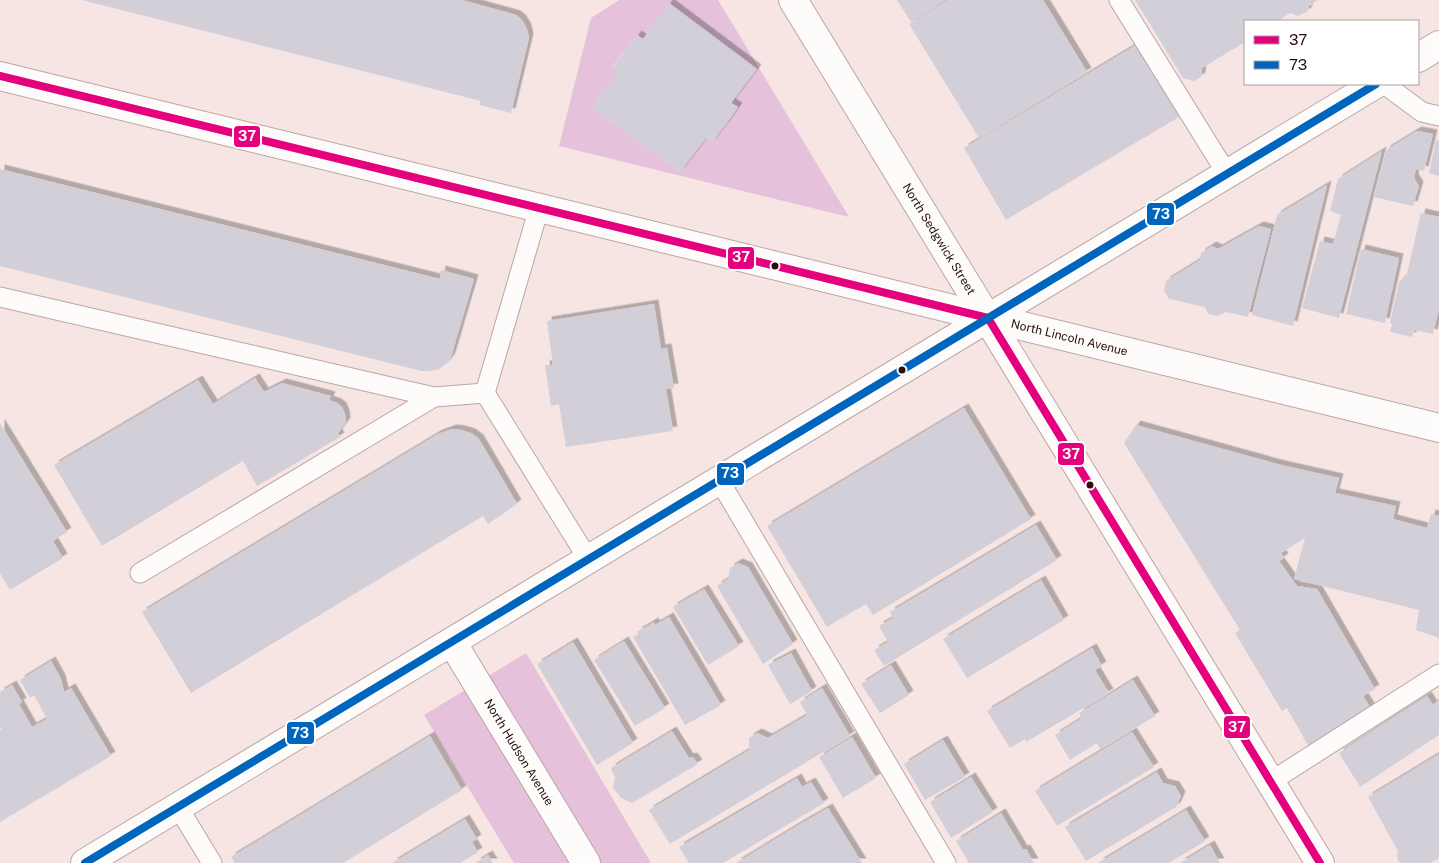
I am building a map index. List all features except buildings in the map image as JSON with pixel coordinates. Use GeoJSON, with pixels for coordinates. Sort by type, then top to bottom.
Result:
{"type":"FeatureCollection","features":[{"type":"Feature","properties":{"kind":"street","name":"North Sedgwick Street"},"geometry":{"type":"LineString","coordinates":[[793,0],[1320,863]]}},
{"type":"Feature","properties":{"kind":"street"},"geometry":{"type":"LineString","coordinates":[[1419,57],[1439,45]]}},
{"type":"Feature","properties":{"kind":"street","name":"North Lincoln Avenue"},"geometry":{"type":"LineString","coordinates":[[0,76],[1439,428]]}},
{"type":"Feature","properties":{"kind":"street"},"geometry":{"type":"LineString","coordinates":[[85,863],[1374,85]]}},
{"type":"Feature","properties":{"kind":"street","name":"North Hudson Avenue"},"geometry":{"type":"LineString","coordinates":[[452,642],[586,863]]}},
{"type":"Feature","properties":{"kind":"lane"},"geometry":{"type":"LineString","coordinates":[[1119,0],[1227,174]]}},
{"type":"Feature","properties":{"kind":"lane"},"geometry":{"type":"LineString","coordinates":[[1385,85],[1422,112],[1439,116]]}},
{"type":"Feature","properties":{"kind":"lane"},"geometry":{"type":"LineString","coordinates":[[539,208],[485,393],[588,559]]}},
{"type":"Feature","properties":{"kind":"lane"},"geometry":{"type":"LineString","coordinates":[[0,297],[434,397],[485,393]]}},
{"type":"Feature","properties":{"kind":"lane"},"geometry":{"type":"LineString","coordinates":[[140,573],[434,397]]}},
{"type":"Feature","properties":{"kind":"lane"},"geometry":{"type":"LineString","coordinates":[[720,480],[946,863]]}},
{"type":"Feature","properties":{"kind":"lane"},"geometry":{"type":"LineString","coordinates":[[1270,782],[1439,674]]}},
{"type":"Feature","properties":{"kind":"lane"},"geometry":{"type":"LineString","coordinates":[[178,807],[212,863]]}},
{"type":"Feature","properties":{"kind":"shaded area"},"geometry":{"type":"Polygon","coordinates":[[[619,0],[718,0],[849,217],[559,146],[591,18],[619,0]],[[637,35],[612,67],[618,73],[592,107],[680,172],[706,138],[727,123],[738,108],[637,35]]]}},
{"type":"Feature","properties":{"kind":"shaded area"},"geometry":{"type":"Polygon","coordinates":[[[526,653],[651,863],[514,863],[424,715],[526,653]]]}},
{"type":"Feature","properties":{"kind":"transit line","name":"37"},"geometry":{"type":"LineString","coordinates":[[0,76],[988,318]]}},
{"type":"Feature","properties":{"kind":"transit line","name":"73"},"geometry":{"type":"LineString","coordinates":[[85,863],[1374,85]]}},
{"type":"Feature","properties":{"kind":"transit line","name":"37"},"geometry":{"type":"LineString","coordinates":[[988,318],[1320,863]]}}]}
